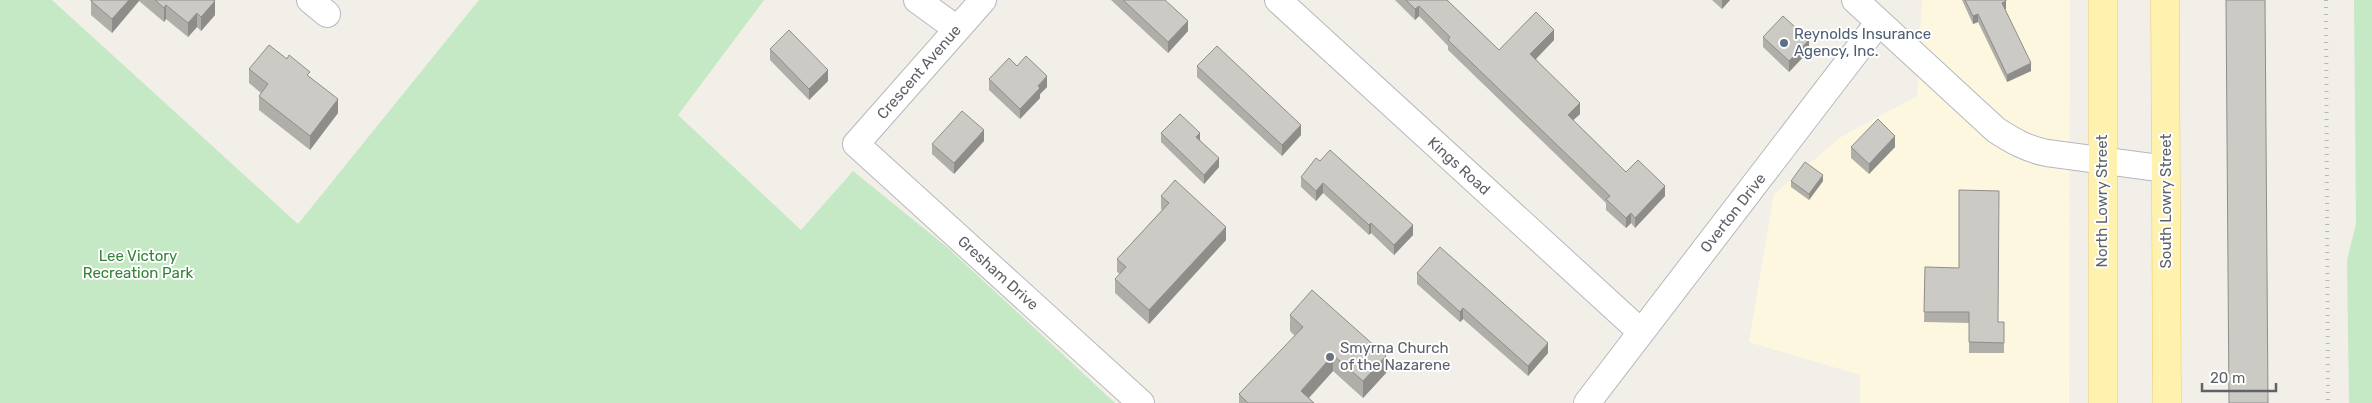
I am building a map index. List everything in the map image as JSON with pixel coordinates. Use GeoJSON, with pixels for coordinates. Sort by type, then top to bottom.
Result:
{"type":"FeatureCollection","features":[{"type":"Feature","properties":{"kind":"main road","name":"North Lowry Street"},"geometry":{"type":"LineString","coordinates":[[2103,0],[2103,403]]}},
{"type":"Feature","properties":{"kind":"main road","name":"South Lowry Street"},"geometry":{"type":"LineString","coordinates":[[2165,0],[2167,403]]}},
{"type":"Feature","properties":{"kind":"street"},"geometry":{"type":"LineString","coordinates":[[917,0],[957,29]]}},
{"type":"Feature","properties":{"kind":"street","name":"Crescent Avenue"},"geometry":{"type":"LineString","coordinates":[[856,144],[983,0]]}},
{"type":"Feature","properties":{"kind":"street","name":"Kings Road"},"geometry":{"type":"LineString","coordinates":[[1278,0],[1641,332]]}},
{"type":"Feature","properties":{"kind":"street"},"geometry":{"type":"LineString","coordinates":[[1855,0],[1996,130],[2014,141],[2030,149],[2166,169]]}},
{"type":"Feature","properties":{"kind":"street","name":"Overton Drive"},"geometry":{"type":"LineString","coordinates":[[1587,403],[1879,22]]}},
{"type":"Feature","properties":{"kind":"street","name":"Gresham Drive"},"geometry":{"type":"LineString","coordinates":[[856,144],[1141,403]]}},
{"type":"Feature","properties":{"kind":"shaded area"},"geometry":{"type":"Polygon","coordinates":[[[1922,0],[2070,0],[2069,403],[1860,403],[1860,375],[1749,342],[1774,194],[1841,137],[1917,96],[1922,0]]]}},
{"type":"Feature","properties":{"kind":"green space","name":"Lee Victory Recreation Park"},"geometry":{"type":"Polygon","coordinates":[[[0,0],[52,0],[298,224],[479,0],[764,0],[678,115],[801,230],[853,171],[948,248],[1115,403],[0,403],[0,0]]]}},
{"type":"Feature","properties":{"kind":"green space"},"geometry":{"type":"Polygon","coordinates":[[[2354,0],[2372,0],[2372,403],[2349,403],[2347,260],[2356,224],[2354,0]]]}},
{"type":"Feature","properties":{"kind":"building"},"geometry":{"type":"Polygon","coordinates":[[[91,0],[129,0],[112,19],[91,0]]]}},
{"type":"Feature","properties":{"kind":"building"},"geometry":{"type":"Polygon","coordinates":[[[155,0],[215,1],[201,17],[197,13],[188,23],[166,5],[164,8],[155,0]]]}},
{"type":"Feature","properties":{"kind":"building"},"geometry":{"type":"Polygon","coordinates":[[[1123,0],[1165,0],[1188,21],[1168,42],[1123,0]]]}},
{"type":"Feature","properties":{"kind":"building"},"geometry":{"type":"Polygon","coordinates":[[[1406,0],[1447,0],[1499,50],[1536,12],[1554,30],[1530,54],[1580,103],[1568,115],[1626,172],[1638,160],[1665,186],[1635,218],[1631,213],[1626,218],[1606,199],[1610,196],[1448,40],[1450,37],[1419,6],[1415,9],[1406,0]]]}},
{"type":"Feature","properties":{"kind":"building"},"geometry":{"type":"Polygon","coordinates":[[[1965,0],[2006,0],[2002,3],[2031,63],[2007,75],[1978,14],[1973,16],[1965,0]]]}},
{"type":"Feature","properties":{"kind":"building"},"geometry":{"type":"Polygon","coordinates":[[[2226,0],[2265,0],[2268,403],[2229,403],[2226,0]]]}},
{"type":"Feature","properties":{"kind":"building"},"geometry":{"type":"Polygon","coordinates":[[[1783,16],[1809,40],[1789,61],[1763,37],[1783,16]]]}},
{"type":"Feature","properties":{"kind":"building"},"geometry":{"type":"Polygon","coordinates":[[[789,30],[828,70],[809,89],[770,49],[789,30]]]}},
{"type":"Feature","properties":{"kind":"building"},"geometry":{"type":"Polygon","coordinates":[[[269,45],[287,59],[289,55],[310,72],[307,75],[338,99],[310,136],[259,96],[268,84],[249,69],[269,45]]]}},
{"type":"Feature","properties":{"kind":"building"},"geometry":{"type":"Polygon","coordinates":[[[1217,46],[1301,125],[1282,145],[1197,66],[1217,46]]]}},
{"type":"Feature","properties":{"kind":"building"},"geometry":{"type":"Polygon","coordinates":[[[1026,56],[1047,76],[1038,86],[1040,88],[1020,109],[989,79],[1009,58],[1017,66],[1026,56]]]}},
{"type":"Feature","properties":{"kind":"building"},"geometry":{"type":"Polygon","coordinates":[[[962,111],[984,130],[954,163],[932,144],[962,111]]]}},
{"type":"Feature","properties":{"kind":"building"},"geometry":{"type":"Polygon","coordinates":[[[1180,114],[1200,133],[1196,137],[1219,158],[1204,175],[1161,133],[1180,114]]]}},
{"type":"Feature","properties":{"kind":"building"},"geometry":{"type":"Polygon","coordinates":[[[1878,119],[1895,136],[1869,164],[1851,147],[1878,119]]]}},
{"type":"Feature","properties":{"kind":"building"},"geometry":{"type":"Polygon","coordinates":[[[1330,150],[1413,225],[1394,245],[1323,183],[1316,191],[1301,177],[1316,158],[1320,161],[1330,150]]]}},
{"type":"Feature","properties":{"kind":"building"},"geometry":{"type":"Polygon","coordinates":[[[1805,162],[1823,175],[1809,194],[1791,181],[1805,162]]]}},
{"type":"Feature","properties":{"kind":"building"},"geometry":{"type":"Polygon","coordinates":[[[1175,180],[1226,227],[1149,310],[1115,279],[1126,267],[1117,259],[1169,203],[1161,196],[1175,180]]]}},
{"type":"Feature","properties":{"kind":"building"},"geometry":{"type":"Polygon","coordinates":[[[1959,190],[1999,191],[1998,322],[2004,322],[2004,343],[1969,342],[1969,312],[1924,312],[1925,267],[1959,268],[1959,190]]]}},
{"type":"Feature","properties":{"kind":"building"},"geometry":{"type":"Polygon","coordinates":[[[1440,247],[1548,343],[1528,366],[1463,308],[1460,312],[1417,273],[1440,247]]]}},
{"type":"Feature","properties":{"kind":"building","name":"Smyrna Church of the Nazarene"},"geometry":{"type":"Polygon","coordinates":[[[1312,290],[1386,356],[1363,381],[1333,355],[1301,391],[1314,403],[1248,403],[1239,394],[1303,327],[1290,315],[1312,290]]]}},
{"type":"Feature","properties":{"kind":"railway"},"geometry":{"type":"LineString","coordinates":[[2326,0],[2328,403]]}},
{"type":"Feature","properties":{"kind":"place","name":"Reynolds Insurance Agency, Inc."},"geometry":{"type":"Point","coordinates":[1784,43]}},
{"type":"Feature","properties":{"kind":"place","name":"Smyrna Church of the Nazarene"},"geometry":{"type":"Point","coordinates":[1330,357]}}]}
